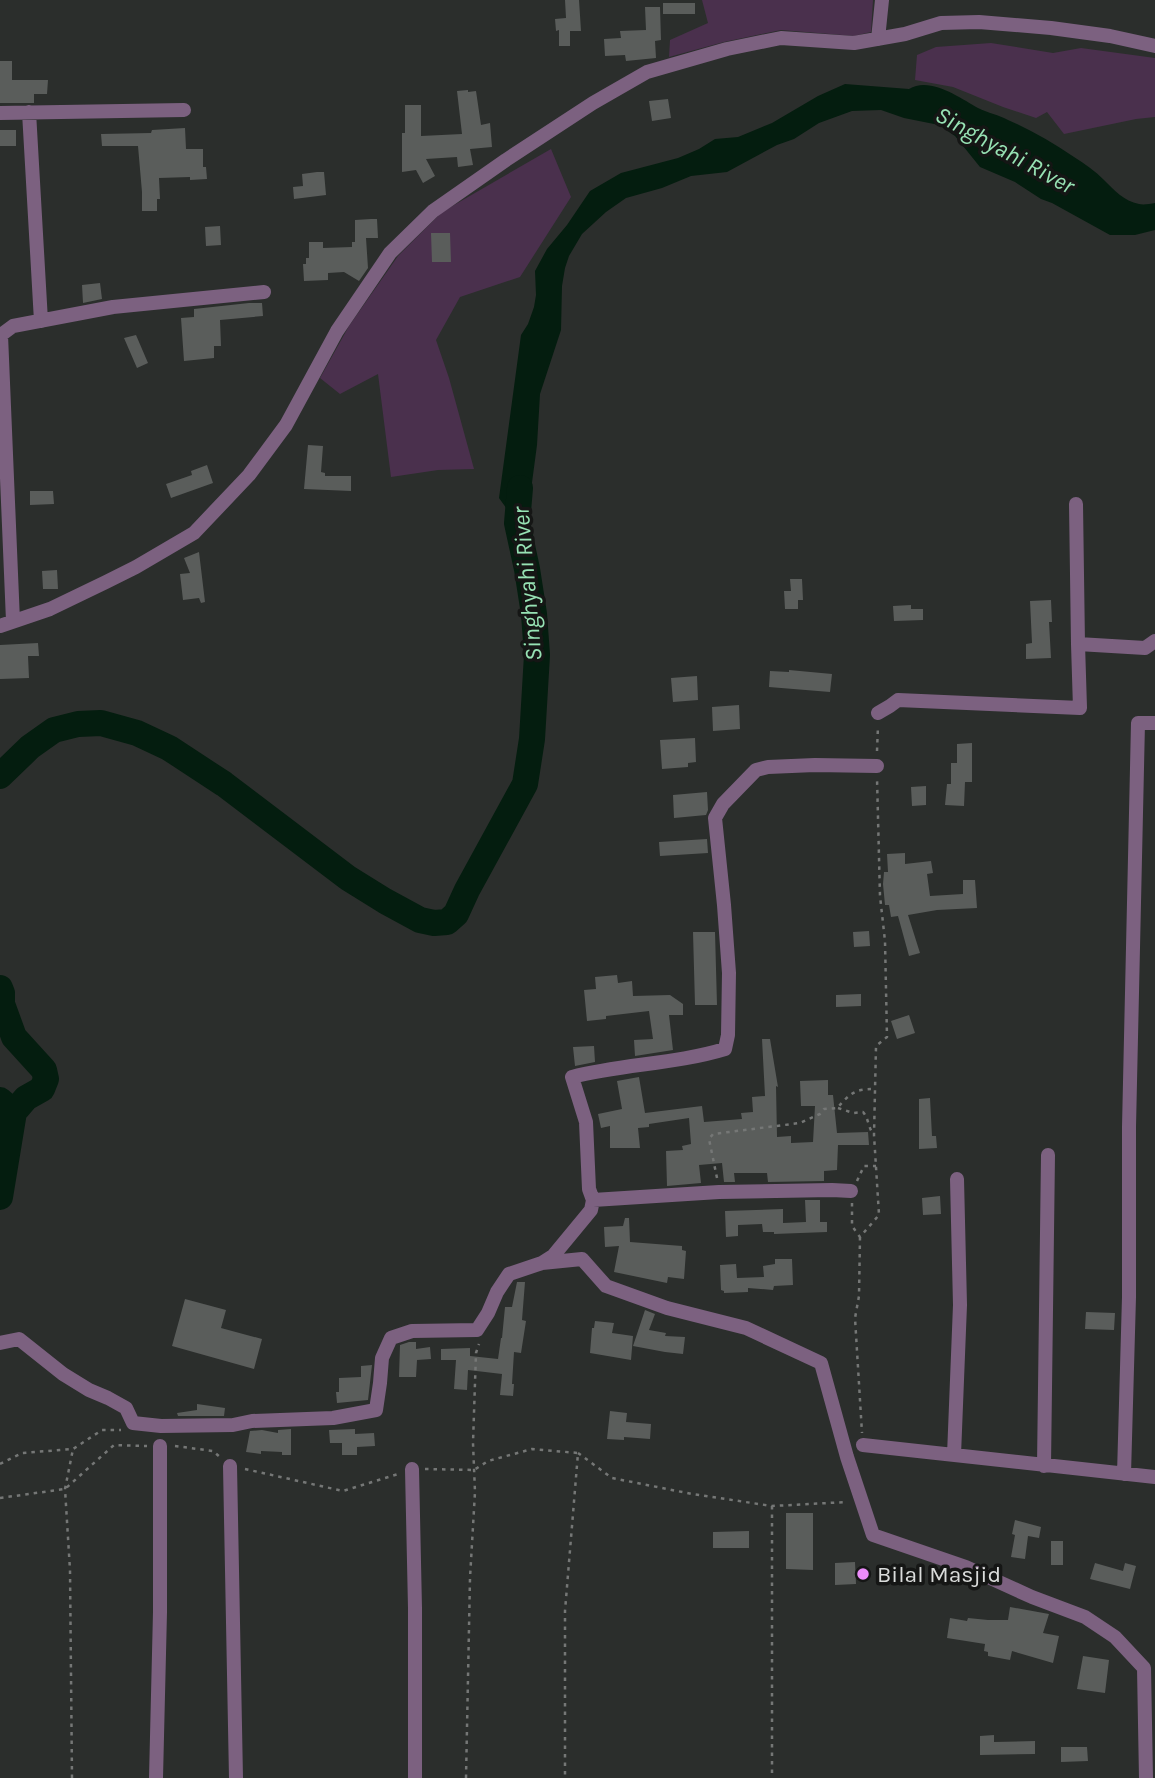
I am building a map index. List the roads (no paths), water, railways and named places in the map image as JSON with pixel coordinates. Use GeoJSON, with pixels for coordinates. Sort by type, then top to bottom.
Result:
{"type":"FeatureCollection","features":[{"type":"Feature","properties":{"kind":"street"},"geometry":{"type":"LineString","coordinates":[[878,38],[882,0]]}},
{"type":"Feature","properties":{"kind":"street"},"geometry":{"type":"LineString","coordinates":[[264,292],[113,307],[13,326],[1,335],[6,624],[50,609],[126,572],[194,533],[249,475],[286,425],[337,331],[390,253],[433,211],[593,103],[647,72],[727,49],[782,38],[854,43],[905,34],[941,23],[979,22],[1051,28],[1110,36],[1155,46]]}},
{"type":"Feature","properties":{"kind":"street"},"geometry":{"type":"LineString","coordinates":[[0,113],[184,110]]}},
{"type":"Feature","properties":{"kind":"street"},"geometry":{"type":"LineString","coordinates":[[29,112],[41,321]]}},
{"type":"Feature","properties":{"kind":"street"},"geometry":{"type":"LineString","coordinates":[[878,713],[898,700],[1080,708],[1076,504]]}},
{"type":"Feature","properties":{"kind":"street"},"geometry":{"type":"LineString","coordinates":[[1077,644],[1145,648],[1155,641]]}},
{"type":"Feature","properties":{"kind":"street"},"geometry":{"type":"LineString","coordinates":[[1124,1474],[1138,723],[1155,723]]}},
{"type":"Feature","properties":{"kind":"street"},"geometry":{"type":"LineString","coordinates":[[542,1263],[553,1256],[591,1210],[593,1200],[589,1189],[586,1122],[572,1077],[725,1049],[728,1035],[729,973],[715,818],[723,804],[757,770],[768,767],[877,766]]}},
{"type":"Feature","properties":{"kind":"street"},"geometry":{"type":"LineString","coordinates":[[1044,1466],[1048,1155]]}},
{"type":"Feature","properties":{"kind":"street"},"geometry":{"type":"LineString","coordinates":[[954,1455],[960,1305],[957,1179]]}},
{"type":"Feature","properties":{"kind":"street"},"geometry":{"type":"LineString","coordinates":[[593,1200],[719,1192],[851,1191]]}},
{"type":"Feature","properties":{"kind":"street"},"geometry":{"type":"LineString","coordinates":[[0,1343],[19,1339],[63,1374],[126,1408],[133,1423],[209,1426],[252,1421],[333,1418],[376,1410],[382,1358],[391,1338],[412,1331],[477,1329],[509,1274],[542,1263],[582,1259],[606,1286],[667,1308],[746,1328],[821,1363],[847,1457],[873,1535],[966,1567],[1085,1617],[1115,1637],[1150,1668],[1146,1778]]}},
{"type":"Feature","properties":{"kind":"street"},"geometry":{"type":"LineString","coordinates":[[863,1445],[1155,1477]]}},
{"type":"Feature","properties":{"kind":"street"},"geometry":{"type":"LineString","coordinates":[[156,1778],[160,1446]]}},
{"type":"Feature","properties":{"kind":"street"},"geometry":{"type":"LineString","coordinates":[[230,1466],[236,1778]]}},
{"type":"Feature","properties":{"kind":"street"},"geometry":{"type":"LineString","coordinates":[[412,1469],[415,1778]]}},
{"type":"Feature","properties":{"kind":"water"},"geometry":{"type":"Polygon","coordinates":[[[845,84],[909,89],[926,85],[954,94],[1050,142],[1090,168],[1129,200],[1141,204],[1155,203],[1155,230],[1135,235],[1110,235],[1041,199],[1015,182],[980,167],[955,136],[939,125],[881,110],[852,111],[819,123],[794,139],[777,145],[727,172],[691,176],[626,198],[582,234],[569,256],[562,286],[561,330],[540,394],[529,505],[517,523],[499,498],[521,335],[528,324],[536,295],[535,271],[547,249],[590,191],[621,173],[678,158],[715,139],[738,137],[772,123],[818,96],[845,84]]]}},
{"type":"Feature","properties":{"kind":"waterway","name":"Singhyahi River"},"geometry":{"type":"LineString","coordinates":[[0,776],[30,747],[54,730],[78,724],[101,723],[137,733],[169,748],[224,784],[348,878],[385,901],[420,920],[447,922],[456,914],[525,784],[532,739],[537,655],[534,614],[517,523],[520,488]]}},
{"type":"Feature","properties":{"kind":"waterway","name":"Singhyahi River"},"geometry":{"type":"LineString","coordinates":[[0,988],[2,1004],[14,1037],[44,1070],[46,1079],[42,1089],[26,1098],[14,1112]]}},
{"type":"Feature","properties":{"kind":"waterway","name":"Singhyahi River"},"geometry":{"type":"LineString","coordinates":[[0,1100],[14,1112],[0,1197]]}},
{"type":"Feature","properties":{"kind":"place","name":"Bilal Masjid"},"geometry":{"type":"Point","coordinates":[863,1574]}}]}
